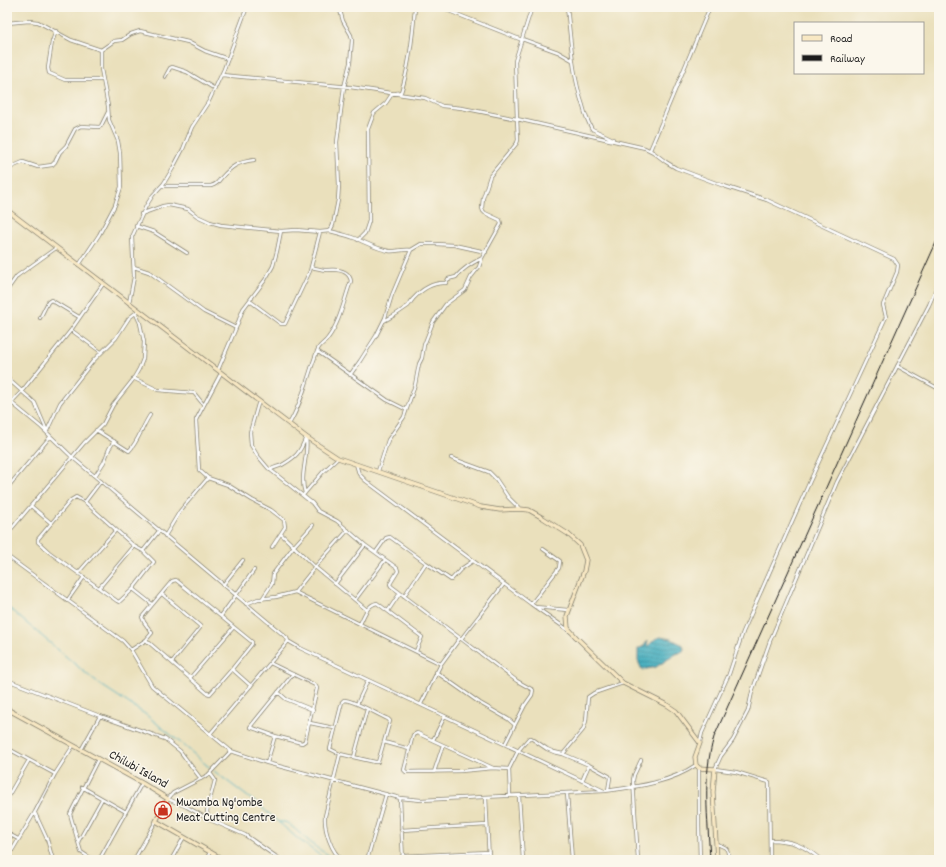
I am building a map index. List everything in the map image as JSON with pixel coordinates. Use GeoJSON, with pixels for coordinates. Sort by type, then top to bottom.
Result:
{"type":"FeatureCollection","features":[{"type":"Feature","properties":{"kind":"street"},"geometry":{"type":"LineString","coordinates":[[129,304],[133,289],[134,267],[131,242],[136,226],[141,214],[153,195],[162,186],[173,168],[192,127],[215,90],[247,7]]}},
{"type":"Feature","properties":{"kind":"street"},"geometry":{"type":"LineString","coordinates":[[330,230],[333,225],[338,192],[337,142],[344,87],[350,63],[352,40],[343,21],[339,7]]}},
{"type":"Feature","properties":{"kind":"street"},"geometry":{"type":"LineString","coordinates":[[358,240],[365,233],[369,221],[368,129],[374,113],[386,103],[392,94],[401,92],[411,49],[415,7]]}},
{"type":"Feature","properties":{"kind":"street"},"geometry":{"type":"LineString","coordinates":[[446,7],[449,11],[497,31],[558,52],[572,60]]}},
{"type":"Feature","properties":{"kind":"street"},"geometry":{"type":"LineString","coordinates":[[378,472],[388,440],[404,417],[405,409],[415,385],[419,364],[423,355],[424,345],[434,322],[446,304],[466,290],[471,277],[479,267],[482,258],[501,224],[501,221],[483,211],[483,198],[490,176],[518,140],[515,67],[532,7]]}},
{"type":"Feature","properties":{"kind":"street"},"geometry":{"type":"LineString","coordinates":[[568,7],[572,60],[578,92],[590,126],[594,131],[608,136],[616,141]]}},
{"type":"Feature","properties":{"kind":"street"},"geometry":{"type":"LineString","coordinates":[[650,150],[710,7]]}},
{"type":"Feature","properties":{"kind":"street"},"geometry":{"type":"LineString","coordinates":[[7,23],[29,21],[38,22],[71,40],[101,50]]}},
{"type":"Feature","properties":{"kind":"street"},"geometry":{"type":"LineString","coordinates":[[56,31],[52,42],[48,68],[49,73],[65,80],[102,80]]}},
{"type":"Feature","properties":{"kind":"street"},"geometry":{"type":"LineString","coordinates":[[101,50],[114,41],[122,40],[131,34],[140,31],[188,42],[228,59]]}},
{"type":"Feature","properties":{"kind":"street"},"geometry":{"type":"LineString","coordinates":[[79,265],[99,235],[115,205],[121,187],[120,152],[118,141],[110,123],[102,80],[101,50]]}},
{"type":"Feature","properties":{"kind":"street"},"geometry":{"type":"LineString","coordinates":[[165,77],[172,67],[187,72],[215,90]]}},
{"type":"Feature","properties":{"kind":"street"},"geometry":{"type":"LineString","coordinates":[[222,75],[344,87],[425,98],[442,106],[462,108],[641,146],[650,150],[676,168],[767,200],[894,260],[898,265],[897,272],[883,305],[886,317],[810,481],[746,625],[729,674],[702,733],[695,757],[698,766],[700,860]]}},
{"type":"Feature","properties":{"kind":"street"},"geometry":{"type":"LineString","coordinates":[[7,169],[23,162],[38,167],[52,165],[56,162],[60,152],[66,146],[75,129],[81,126],[101,126],[109,112]]}},
{"type":"Feature","properties":{"kind":"street"},"geometry":{"type":"LineString","coordinates":[[162,186],[192,187],[215,185],[234,165],[245,161],[254,160]]}},
{"type":"Feature","properties":{"kind":"street"},"geometry":{"type":"LineString","coordinates":[[141,214],[169,205],[188,209],[204,219],[221,225],[281,231],[306,230],[320,232],[330,230],[389,251],[410,250],[421,244],[436,244],[454,245],[486,252]]}},
{"type":"Feature","properties":{"kind":"street"},"geometry":{"type":"LineString","coordinates":[[7,210],[104,284],[137,312],[218,370],[306,437],[338,458],[481,507],[500,510],[529,510],[573,538],[580,545],[586,560],[584,570],[568,610],[568,628],[571,632]]}},
{"type":"Feature","properties":{"kind":"street"},"geometry":{"type":"LineString","coordinates":[[136,226],[154,232],[187,253]]}},
{"type":"Feature","properties":{"kind":"street"},"geometry":{"type":"LineString","coordinates":[[218,370],[243,309],[265,280],[273,266],[278,251],[281,231]]}},
{"type":"Feature","properties":{"kind":"street"},"geometry":{"type":"LineString","coordinates":[[250,300],[281,324],[285,324],[311,267],[320,232]]}},
{"type":"Feature","properties":{"kind":"street"},"geometry":{"type":"LineString","coordinates":[[7,290],[17,276],[56,248]]}},
{"type":"Feature","properties":{"kind":"street"},"geometry":{"type":"LineString","coordinates":[[350,375],[376,336],[385,318],[392,295],[410,250]]}},
{"type":"Feature","properties":{"kind":"street"},"geometry":{"type":"LineString","coordinates":[[383,321],[394,317],[401,310],[409,306],[412,299],[422,290],[440,282],[446,283],[448,279],[456,277],[467,266],[482,258]]}},
{"type":"Feature","properties":{"kind":"street"},"geometry":{"type":"LineString","coordinates":[[134,267],[149,272],[204,312],[236,328]]}},
{"type":"Feature","properties":{"kind":"street"},"geometry":{"type":"LineString","coordinates":[[289,424],[299,406],[306,380],[320,344],[328,338],[339,317],[351,281],[348,275],[344,272],[335,269],[324,270],[311,267]]}},
{"type":"Feature","properties":{"kind":"street"},"geometry":{"type":"LineString","coordinates":[[717,860],[713,792],[715,770],[721,756],[733,740],[748,711],[752,692],[770,641],[837,482],[939,282]]}},
{"type":"Feature","properties":{"kind":"street"},"geometry":{"type":"LineString","coordinates":[[7,407],[10,402],[22,391],[71,330],[104,284]]}},
{"type":"Feature","properties":{"kind":"street"},"geometry":{"type":"LineString","coordinates":[[40,318],[48,302],[51,300],[79,317]]}},
{"type":"Feature","properties":{"kind":"street"},"geometry":{"type":"LineString","coordinates":[[47,432],[60,403],[101,352],[116,338],[129,318],[137,312]]}},
{"type":"Feature","properties":{"kind":"street"},"geometry":{"type":"LineString","coordinates":[[7,534],[84,443],[103,424],[113,405],[133,378],[141,364],[144,342],[137,312]]}},
{"type":"Feature","properties":{"kind":"street"},"geometry":{"type":"LineString","coordinates":[[71,330],[101,352]]}},
{"type":"Feature","properties":{"kind":"street"},"geometry":{"type":"LineString","coordinates":[[317,351],[350,375],[365,383],[387,400],[405,409]]}},
{"type":"Feature","properties":{"kind":"street"},"geometry":{"type":"LineString","coordinates":[[897,366],[939,390]]}},
{"type":"Feature","properties":{"kind":"street"},"geometry":{"type":"LineString","coordinates":[[222,373],[203,404],[196,420],[199,470],[208,478],[228,485],[277,514],[286,523],[281,534],[272,547]]}},
{"type":"Feature","properties":{"kind":"street"},"geometry":{"type":"LineString","coordinates":[[7,378],[35,403],[50,437],[288,641],[605,791]]}},
{"type":"Feature","properties":{"kind":"street"},"geometry":{"type":"LineString","coordinates":[[133,378],[158,390],[194,393],[203,404]]}},
{"type":"Feature","properties":{"kind":"street"},"geometry":{"type":"LineString","coordinates":[[7,399],[47,432]]}},
{"type":"Feature","properties":{"kind":"street"},"geometry":{"type":"LineString","coordinates":[[260,402],[258,404],[250,432],[250,441],[256,455],[270,470],[304,494],[321,513],[337,521],[365,545],[398,569],[390,584],[400,593],[517,681],[533,690],[532,695],[524,704],[505,744]]}},
{"type":"Feature","properties":{"kind":"street"},"geometry":{"type":"LineString","coordinates":[[96,430],[127,451],[130,450],[150,416]]}},
{"type":"Feature","properties":{"kind":"street"},"geometry":{"type":"LineString","coordinates":[[7,488],[50,437]]}},
{"type":"Feature","properties":{"kind":"street"},"geometry":{"type":"LineString","coordinates":[[270,470],[280,466],[296,455],[300,451],[306,437]]}},
{"type":"Feature","properties":{"kind":"street"},"geometry":{"type":"LineString","coordinates":[[304,494],[302,485],[307,446],[306,437]]}},
{"type":"Feature","properties":{"kind":"street"},"geometry":{"type":"LineString","coordinates":[[95,476],[104,462],[114,441]]}},
{"type":"Feature","properties":{"kind":"street"},"geometry":{"type":"LineString","coordinates":[[304,494],[323,472],[338,458]]}},
{"type":"Feature","properties":{"kind":"street"},"geometry":{"type":"LineString","coordinates":[[451,458],[489,472],[496,479],[508,497],[520,509]]}},
{"type":"Feature","properties":{"kind":"street"},"geometry":{"type":"LineString","coordinates":[[356,464],[358,474],[366,482],[474,561],[551,620],[571,632],[623,683],[676,711],[700,743]]}},
{"type":"Feature","properties":{"kind":"street"},"geometry":{"type":"LineString","coordinates":[[165,536],[180,511],[208,478]]}},
{"type":"Feature","properties":{"kind":"street"},"geometry":{"type":"LineString","coordinates":[[85,502],[101,481]]}},
{"type":"Feature","properties":{"kind":"street"},"geometry":{"type":"LineString","coordinates":[[78,497],[134,546],[143,551],[154,562],[133,589],[119,602],[38,543],[38,539],[51,523],[73,498],[78,497]]}},
{"type":"Feature","properties":{"kind":"street"},"geometry":{"type":"LineString","coordinates":[[31,506],[51,523]]}},
{"type":"Feature","properties":{"kind":"street"},"geometry":{"type":"LineString","coordinates":[[262,599],[272,584],[273,574],[313,524]]}},
{"type":"Feature","properties":{"kind":"street"},"geometry":{"type":"LineString","coordinates":[[78,573],[116,530]]}},
{"type":"Feature","properties":{"kind":"street"},"geometry":{"type":"LineString","coordinates":[[246,604],[295,592],[348,530]]}},
{"type":"Feature","properties":{"kind":"street"},"geometry":{"type":"LineString","coordinates":[[143,551],[160,531]]}},
{"type":"Feature","properties":{"kind":"street"},"geometry":{"type":"LineString","coordinates":[[281,534],[315,567],[367,610]]}},
{"type":"Feature","properties":{"kind":"street"},"geometry":{"type":"LineString","coordinates":[[376,552],[386,538],[390,537],[451,580],[461,569],[474,561]]}},
{"type":"Feature","properties":{"kind":"street"},"geometry":{"type":"LineString","coordinates":[[335,584],[365,545]]}},
{"type":"Feature","properties":{"kind":"street"},"geometry":{"type":"LineString","coordinates":[[99,588],[134,546]]}},
{"type":"Feature","properties":{"kind":"street"},"geometry":{"type":"LineString","coordinates":[[531,604],[560,564],[560,561],[543,549]]}},
{"type":"Feature","properties":{"kind":"street"},"geometry":{"type":"LineString","coordinates":[[7,556],[123,641],[131,650],[152,686],[230,751],[333,781],[400,798],[421,800],[605,791],[634,787],[682,773],[698,766],[715,770],[736,772],[769,782],[770,860]]}},
{"type":"Feature","properties":{"kind":"street"},"geometry":{"type":"LineString","coordinates":[[223,584],[243,560]]}},
{"type":"Feature","properties":{"kind":"street"},"geometry":{"type":"LineString","coordinates":[[355,600],[386,560]]}},
{"type":"Feature","properties":{"kind":"street"},"geometry":{"type":"LineString","coordinates":[[404,596],[426,563]]}},
{"type":"Feature","properties":{"kind":"street"},"geometry":{"type":"LineString","coordinates":[[221,616],[254,570]]}},
{"type":"Feature","properties":{"kind":"street"},"geometry":{"type":"LineString","coordinates":[[67,601],[84,577]]}},
{"type":"Feature","properties":{"kind":"street"},"geometry":{"type":"LineString","coordinates":[[131,650],[146,640],[152,633],[144,622],[142,616],[172,581],[176,580],[252,642],[252,644],[210,694],[146,640]]}},
{"type":"Feature","properties":{"kind":"street"},"geometry":{"type":"LineString","coordinates":[[421,704],[441,664],[504,584]]}},
{"type":"Feature","properties":{"kind":"street"},"geometry":{"type":"LineString","coordinates":[[133,589],[152,604]]}},
{"type":"Feature","properties":{"kind":"street"},"geometry":{"type":"LineString","coordinates":[[295,592],[441,664]]}},
{"type":"Feature","properties":{"kind":"street"},"geometry":{"type":"LineString","coordinates":[[388,611],[400,593]]}},
{"type":"Feature","properties":{"kind":"street"},"geometry":{"type":"LineString","coordinates":[[162,594],[200,626],[200,628],[172,662]]}},
{"type":"Feature","properties":{"kind":"street"},"geometry":{"type":"LineString","coordinates":[[360,624],[367,610],[373,604],[377,603],[422,637],[416,651]]}},
{"type":"Feature","properties":{"kind":"street"},"geometry":{"type":"LineString","coordinates":[[535,607],[568,610]]}},
{"type":"Feature","properties":{"kind":"street"},"geometry":{"type":"LineString","coordinates":[[190,678],[233,628]]}},
{"type":"Feature","properties":{"kind":"street"},"geometry":{"type":"LineString","coordinates":[[210,734],[288,641]]}},
{"type":"Feature","properties":{"kind":"street"},"geometry":{"type":"LineString","coordinates":[[270,663],[293,674],[315,685],[318,688],[304,743],[275,736],[251,728],[250,726],[293,674]]}},
{"type":"Feature","properties":{"kind":"street"},"geometry":{"type":"LineString","coordinates":[[232,669],[251,686]]}},
{"type":"Feature","properties":{"kind":"street"},"geometry":{"type":"LineString","coordinates":[[436,672],[480,703],[508,719],[515,725]]}},
{"type":"Feature","properties":{"kind":"street"},"geometry":{"type":"LineString","coordinates":[[7,680],[165,739],[180,751],[202,779]]}},
{"type":"Feature","properties":{"kind":"street"},"geometry":{"type":"LineString","coordinates":[[357,704],[368,680]]}},
{"type":"Feature","properties":{"kind":"street"},"geometry":{"type":"LineString","coordinates":[[563,754],[583,730],[586,721],[588,697],[594,693],[623,683]]}},
{"type":"Feature","properties":{"kind":"street"},"geometry":{"type":"LineString","coordinates":[[278,692],[286,699],[313,710]]}},
{"type":"Feature","properties":{"kind":"street"},"geometry":{"type":"LineString","coordinates":[[347,700],[367,710],[390,721],[378,762],[340,754],[330,749],[334,728],[342,702],[347,700]]}},
{"type":"Feature","properties":{"kind":"street"},"geometry":{"type":"LineString","coordinates":[[7,704],[8,709]]}},
{"type":"Feature","properties":{"kind":"street","name":"Chilubi Island"},"geometry":{"type":"LineString","coordinates":[[8,709],[168,799],[156,821]]}},
{"type":"Feature","properties":{"kind":"street"},"geometry":{"type":"LineString","coordinates":[[354,757],[367,710]]}},
{"type":"Feature","properties":{"kind":"street"},"geometry":{"type":"LineString","coordinates":[[80,750],[100,716]]}},
{"type":"Feature","properties":{"kind":"street"},"geometry":{"type":"LineString","coordinates":[[433,740],[445,716]]}},
{"type":"Feature","properties":{"kind":"street"},"geometry":{"type":"LineString","coordinates":[[310,723],[334,728]]}},
{"type":"Feature","properties":{"kind":"street"},"geometry":{"type":"LineString","coordinates":[[493,768],[433,740],[415,734],[409,749],[405,771],[434,772],[493,768],[509,769]]}},
{"type":"Feature","properties":{"kind":"street"},"geometry":{"type":"LineString","coordinates":[[267,763],[275,736]]}},
{"type":"Feature","properties":{"kind":"street"},"geometry":{"type":"LineString","coordinates":[[510,796],[509,769],[518,751],[529,738],[547,749],[589,765],[609,776],[608,790]]}},
{"type":"Feature","properties":{"kind":"street"},"geometry":{"type":"LineString","coordinates":[[384,742],[409,749]]}},
{"type":"Feature","properties":{"kind":"street"},"geometry":{"type":"LineString","coordinates":[[434,772],[443,745]]}},
{"type":"Feature","properties":{"kind":"street"},"geometry":{"type":"LineString","coordinates":[[7,859],[73,746]]}},
{"type":"Feature","properties":{"kind":"street"},"geometry":{"type":"LineString","coordinates":[[7,748],[56,774]]}},
{"type":"Feature","properties":{"kind":"street"},"geometry":{"type":"LineString","coordinates":[[230,751],[211,773],[173,793],[168,799],[245,835],[281,860]]}},
{"type":"Feature","properties":{"kind":"street"},"geometry":{"type":"LineString","coordinates":[[340,754],[324,825],[326,833],[339,858],[343,860]]}},
{"type":"Feature","properties":{"kind":"street"},"geometry":{"type":"LineString","coordinates":[[93,860],[81,852],[70,814],[82,787],[98,759]]}},
{"type":"Feature","properties":{"kind":"street"},"geometry":{"type":"LineString","coordinates":[[7,798],[29,760]]}},
{"type":"Feature","properties":{"kind":"street"},"geometry":{"type":"LineString","coordinates":[[638,860],[634,775],[641,760]]}},
{"type":"Feature","properties":{"kind":"street"},"geometry":{"type":"LineString","coordinates":[[582,781],[589,765]]}},
{"type":"Feature","properties":{"kind":"street"},"geometry":{"type":"LineString","coordinates":[[208,819],[207,811],[215,780],[211,773]]}},
{"type":"Feature","properties":{"kind":"street"},"geometry":{"type":"LineString","coordinates":[[99,860],[142,783]]}},
{"type":"Feature","properties":{"kind":"street"},"geometry":{"type":"LineString","coordinates":[[82,787],[126,812]]}},
{"type":"Feature","properties":{"kind":"street"},"geometry":{"type":"LineString","coordinates":[[566,793],[572,860]]}},
{"type":"Feature","properties":{"kind":"street"},"geometry":{"type":"LineString","coordinates":[[367,860],[386,794]]}},
{"type":"Feature","properties":{"kind":"street"},"geometry":{"type":"LineString","coordinates":[[519,796],[523,860]]}},
{"type":"Feature","properties":{"kind":"street"},"geometry":{"type":"LineString","coordinates":[[486,797],[489,860]]}},
{"type":"Feature","properties":{"kind":"street"},"geometry":{"type":"LineString","coordinates":[[78,842],[102,798]]}},
{"type":"Feature","properties":{"kind":"street"},"geometry":{"type":"LineString","coordinates":[[400,798],[403,860]]}},
{"type":"Feature","properties":{"kind":"street"},"geometry":{"type":"LineString","coordinates":[[35,812],[47,839],[52,860]]}},
{"type":"Feature","properties":{"kind":"street"},"geometry":{"type":"LineString","coordinates":[[134,860],[156,821],[224,860]]}},
{"type":"Feature","properties":{"kind":"street"},"geometry":{"type":"LineString","coordinates":[[401,830],[487,825]]}},
{"type":"Feature","properties":{"kind":"street"},"geometry":{"type":"LineString","coordinates":[[7,833],[18,839]]}},
{"type":"Feature","properties":{"kind":"street"},"geometry":{"type":"LineString","coordinates":[[171,860],[184,837]]}},
{"type":"Feature","properties":{"kind":"street"},"geometry":{"type":"LineString","coordinates":[[770,840],[782,840],[795,843],[805,848],[821,860]]}},
{"type":"Feature","properties":{"kind":"street"},"geometry":{"type":"LineString","coordinates":[[715,844],[727,848],[729,860]]}},
{"type":"Feature","properties":{"kind":"street"},"geometry":{"type":"LineString","coordinates":[[206,860],[210,852]]}},
{"type":"Feature","properties":{"kind":"street"},"geometry":{"type":"LineString","coordinates":[[402,856],[488,852]]}},
{"type":"Feature","properties":{"kind":"water"},"geometry":{"type":"Polygon","coordinates":[[[660,637],[671,639],[683,645],[684,649],[682,652],[676,654],[656,667],[642,670],[638,661],[638,649],[644,646],[648,640],[648,646],[655,639],[660,637]]]}},
{"type":"Feature","properties":{"kind":"waterway"},"geometry":{"type":"LineString","coordinates":[[7,608],[95,681],[145,714],[211,769]]}},
{"type":"Feature","properties":{"kind":"waterway"},"geometry":{"type":"LineString","coordinates":[[214,771],[260,806],[297,838],[326,860]]}},
{"type":"Feature","properties":{"kind":"waterway"},"geometry":{"type":"LineString","coordinates":[[279,822],[289,824],[317,848],[336,860]]}},
{"type":"Feature","properties":{"kind":"railway"},"geometry":{"type":"LineString","coordinates":[[710,860],[707,814],[707,783],[710,752],[714,737],[939,236]]}},
{"type":"Feature","properties":{"kind":"place","name":"Mwamba Ng'ombe Meat Cutting Centre"},"geometry":{"type":"Point","coordinates":[163,810]}}]}
